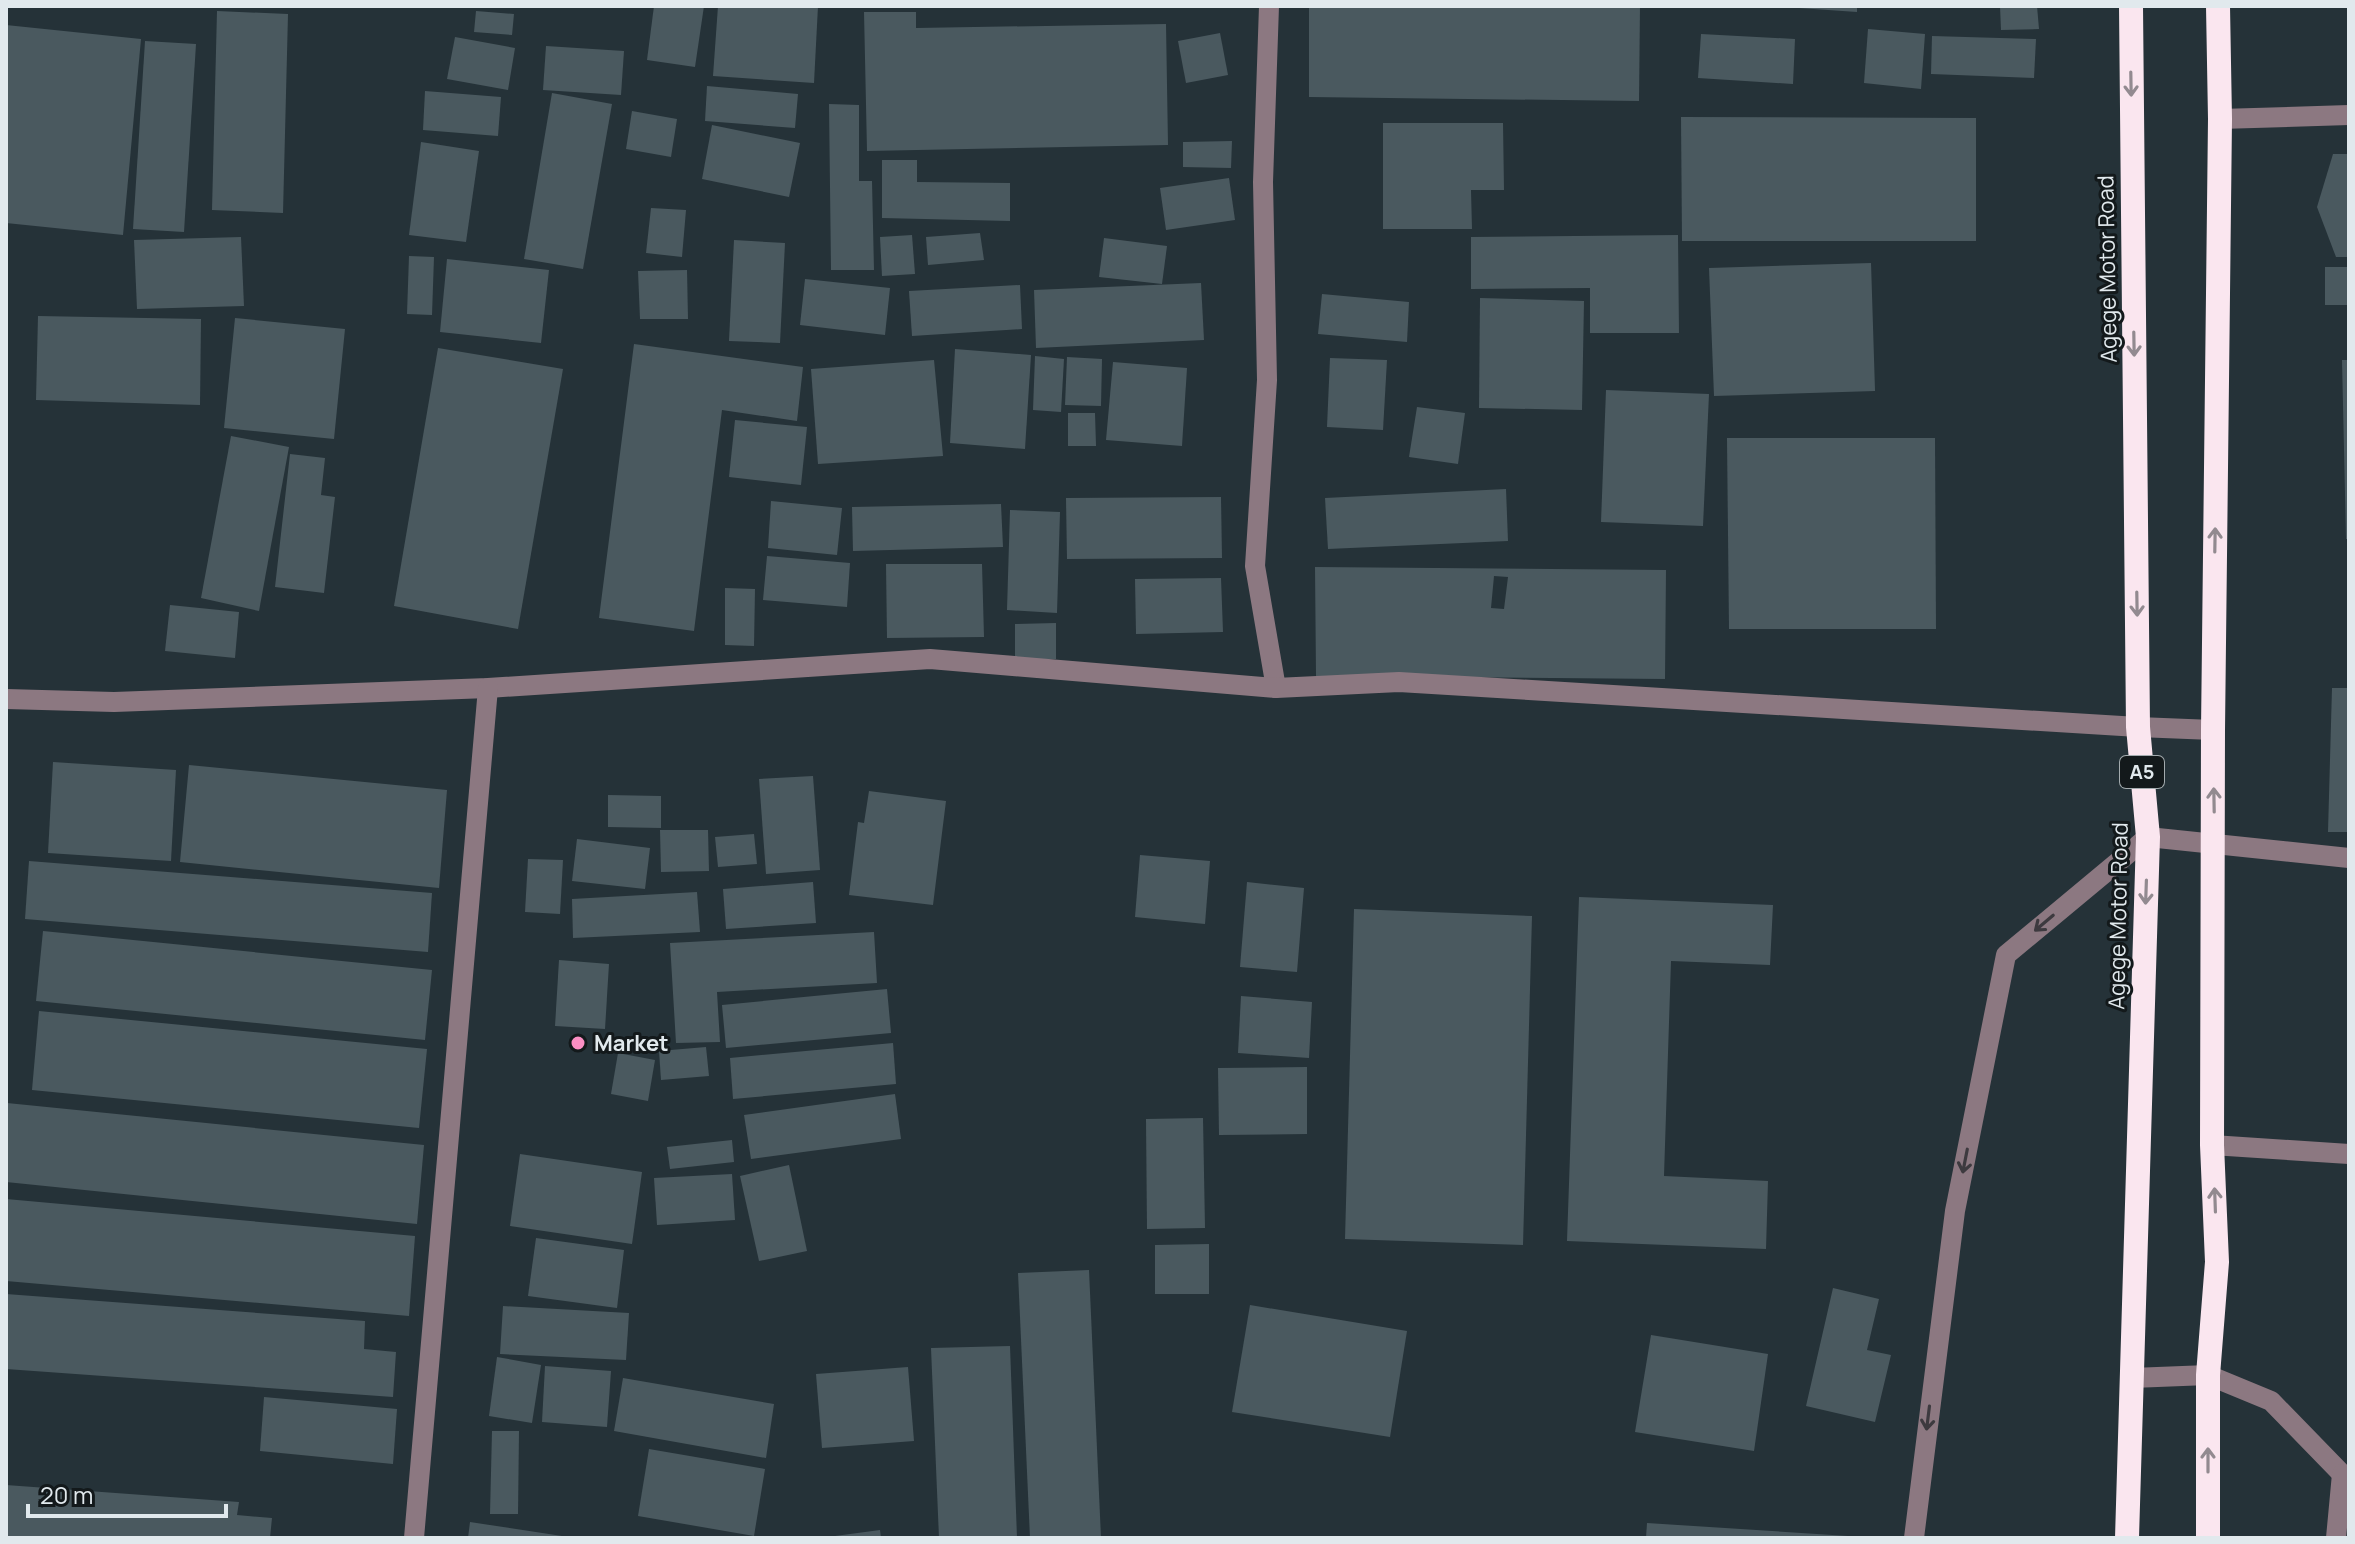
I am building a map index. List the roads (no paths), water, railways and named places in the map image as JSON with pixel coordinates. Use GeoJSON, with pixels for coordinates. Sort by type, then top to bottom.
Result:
{"type":"FeatureCollection","features":[{"type":"Feature","properties":{"kind":"highway","name":"Agege Motor Road"},"geometry":{"type":"LineString","coordinates":[[2127,1538],[2148,837],[2138,727],[2131,6]]}},
{"type":"Feature","properties":{"kind":"highway"},"geometry":{"type":"LineString","coordinates":[[2208,1538],[2208,1375],[2217,1262],[2212,1145],[2220,119],[2218,6]]}},
{"type":"Feature","properties":{"kind":"street"},"geometry":{"type":"LineString","coordinates":[[1269,6],[1263,182],[1267,380],[1255,566],[1276,688]]}},
{"type":"Feature","properties":{"kind":"street"},"geometry":{"type":"LineString","coordinates":[[2220,119],[2349,115]]}},
{"type":"Feature","properties":{"kind":"street"},"geometry":{"type":"LineString","coordinates":[[6,699],[114,702],[488,688],[930,659],[1276,688],[1399,682],[2213,730]]}},
{"type":"Feature","properties":{"kind":"street"},"geometry":{"type":"LineString","coordinates":[[414,1538],[488,688]]}},
{"type":"Feature","properties":{"kind":"street"},"geometry":{"type":"LineString","coordinates":[[1914,1538],[1955,1211],[2006,955],[2148,837],[2349,858]]}},
{"type":"Feature","properties":{"kind":"street"},"geometry":{"type":"LineString","coordinates":[[2212,1145],[2349,1154]]}},
{"type":"Feature","properties":{"kind":"street"},"geometry":{"type":"LineString","coordinates":[[2132,1378],[2208,1375],[2271,1401],[2346,1480],[2336,1538]]}},
{"type":"Feature","properties":{"kind":"place","name":"Market"},"geometry":{"type":"Point","coordinates":[578,1043]}}]}
